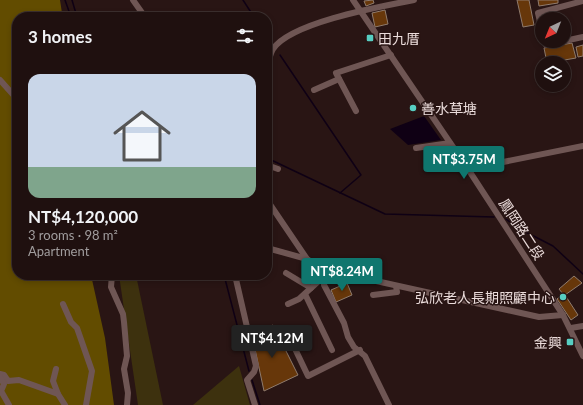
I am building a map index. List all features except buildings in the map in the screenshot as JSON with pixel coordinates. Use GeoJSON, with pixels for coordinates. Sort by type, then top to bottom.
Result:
{"type":"FeatureCollection","features":[{"type":"Feature","properties":{"kind":"street"},"geometry":{"type":"LineString","coordinates":[[133,0],[141,12]]}},
{"type":"Feature","properties":{"kind":"street","name":"鳳岡路二段"},"geometry":{"type":"LineString","coordinates":[[353,0],[468,169],[563,314],[583,356]]}},
{"type":"Feature","properties":{"kind":"street"},"geometry":{"type":"LineString","coordinates":[[272,54],[274,49],[288,36],[360,10],[414,0]]}},
{"type":"Feature","properties":{"kind":"street"},"geometry":{"type":"LineString","coordinates":[[542,12],[583,1]]}},
{"type":"Feature","properties":{"kind":"street"},"geometry":{"type":"LineString","coordinates":[[571,40],[583,38]]}},
{"type":"Feature","properties":{"kind":"street"},"geometry":{"type":"LineString","coordinates":[[356,111],[336,73],[391,56]]}},
{"type":"Feature","properties":{"kind":"street"},"geometry":{"type":"LineString","coordinates":[[314,90],[339,79]]}},
{"type":"Feature","properties":{"kind":"street"},"geometry":{"type":"LineString","coordinates":[[0,80],[12,93]]}},
{"type":"Feature","properties":{"kind":"street"},"geometry":{"type":"LineString","coordinates":[[416,148],[450,143]]}},
{"type":"Feature","properties":{"kind":"street"},"geometry":{"type":"LineString","coordinates":[[468,169],[583,146]]}},
{"type":"Feature","properties":{"kind":"street"},"geometry":{"type":"LineString","coordinates":[[272,167],[278,169]]}},
{"type":"Feature","properties":{"kind":"street"},"geometry":{"type":"LineString","coordinates":[[272,207],[307,259]]}},
{"type":"Feature","properties":{"kind":"street"},"geometry":{"type":"LineString","coordinates":[[272,249],[307,259],[322,269],[396,286],[539,317],[563,314]]}},
{"type":"Feature","properties":{"kind":"street"},"geometry":{"type":"LineString","coordinates":[[322,269],[324,285],[344,323],[348,337],[354,347],[360,350],[365,356],[389,405]]}},
{"type":"Feature","properties":{"kind":"street"},"geometry":{"type":"LineString","coordinates":[[286,273],[311,288]]}},
{"type":"Feature","properties":{"kind":"street"},"geometry":{"type":"LineString","coordinates":[[288,304],[300,299],[322,278]]}},
{"type":"Feature","properties":{"kind":"street"},"geometry":{"type":"LineString","coordinates":[[112,280],[111,288],[123,314],[124,322],[127,356],[124,369],[128,393],[127,405]]}},
{"type":"Feature","properties":{"kind":"street"},"geometry":{"type":"LineString","coordinates":[[236,280],[256,366],[254,372],[247,380],[255,405]]}},
{"type":"Feature","properties":{"kind":"street"},"geometry":{"type":"LineString","coordinates":[[373,295],[397,292],[396,286]]}},
{"type":"Feature","properties":{"kind":"street"},"geometry":{"type":"LineString","coordinates":[[305,294],[332,350]]}},
{"type":"Feature","properties":{"kind":"street"},"geometry":{"type":"LineString","coordinates":[[63,304],[71,322],[77,328],[92,371],[86,405]]}},
{"type":"Feature","properties":{"kind":"street"},"geometry":{"type":"LineString","coordinates":[[570,328],[583,326]]}},
{"type":"Feature","properties":{"kind":"street"},"geometry":{"type":"LineString","coordinates":[[287,332],[308,376],[360,350]]}},
{"type":"Feature","properties":{"kind":"street"},"geometry":{"type":"LineString","coordinates":[[56,369],[53,381],[58,394],[65,405]]}},
{"type":"Feature","properties":{"kind":"street"},"geometry":{"type":"LineString","coordinates":[[0,375],[4,375],[8,381],[18,380],[58,394]]}},
{"type":"Feature","properties":{"kind":"street"},"geometry":{"type":"LineString","coordinates":[[0,375],[4,384],[1,392],[9,405]]}},
{"type":"Feature","properties":{"kind":"shaded area"},"geometry":{"type":"Polygon","coordinates":[[[0,0],[60,0],[62,12],[12,12],[12,280],[92,280],[105,338],[114,405],[0,405],[0,0]]]}},
{"type":"Feature","properties":{"kind":"shaded area"},"geometry":{"type":"Polygon","coordinates":[[[424,116],[441,140],[408,145],[390,129],[424,116]]]}},
{"type":"Feature","properties":{"kind":"shaded area"},"geometry":{"type":"Polygon","coordinates":[[[120,280],[137,280],[163,405],[138,405],[120,280]]]}},
{"type":"Feature","properties":{"kind":"shaded area"},"geometry":{"type":"Polygon","coordinates":[[[239,366],[250,405],[193,405],[239,366]]]}},
{"type":"Feature","properties":{"kind":"waterway"},"geometry":{"type":"LineString","coordinates":[[65,0],[69,12]]}},
{"type":"Feature","properties":{"kind":"waterway"},"geometry":{"type":"LineString","coordinates":[[72,0],[76,12]]}},
{"type":"Feature","properties":{"kind":"waterway"},"geometry":{"type":"LineString","coordinates":[[243,0],[251,12]]}},
{"type":"Feature","properties":{"kind":"waterway"},"geometry":{"type":"LineString","coordinates":[[280,55],[361,175],[340,193]]}},
{"type":"Feature","properties":{"kind":"waterway"},"geometry":{"type":"LineString","coordinates":[[272,160],[385,214],[494,217]]}},
{"type":"Feature","properties":{"kind":"waterway"},"geometry":{"type":"LineString","coordinates":[[506,219],[518,228],[553,246],[583,274]]}},
{"type":"Feature","properties":{"kind":"waterway"},"geometry":{"type":"LineString","coordinates":[[320,265],[336,269]]}},
{"type":"Feature","properties":{"kind":"waterway"},"geometry":{"type":"LineString","coordinates":[[225,280],[249,371]]}},
{"type":"Feature","properties":{"kind":"waterway"},"geometry":{"type":"LineString","coordinates":[[252,380],[260,405]]}},
{"type":"Feature","properties":{"kind":"place","name":"田九厝"},"geometry":{"type":"Point","coordinates":[370,38]}},
{"type":"Feature","properties":{"kind":"place","name":"善水草塘"},"geometry":{"type":"Point","coordinates":[413,108]}},
{"type":"Feature","properties":{"kind":"place","name":"弘欣老人長期照顧中心"},"geometry":{"type":"Point","coordinates":[563,297]}},
{"type":"Feature","properties":{"kind":"place","name":"金興"},"geometry":{"type":"Point","coordinates":[570,342]}}]}
